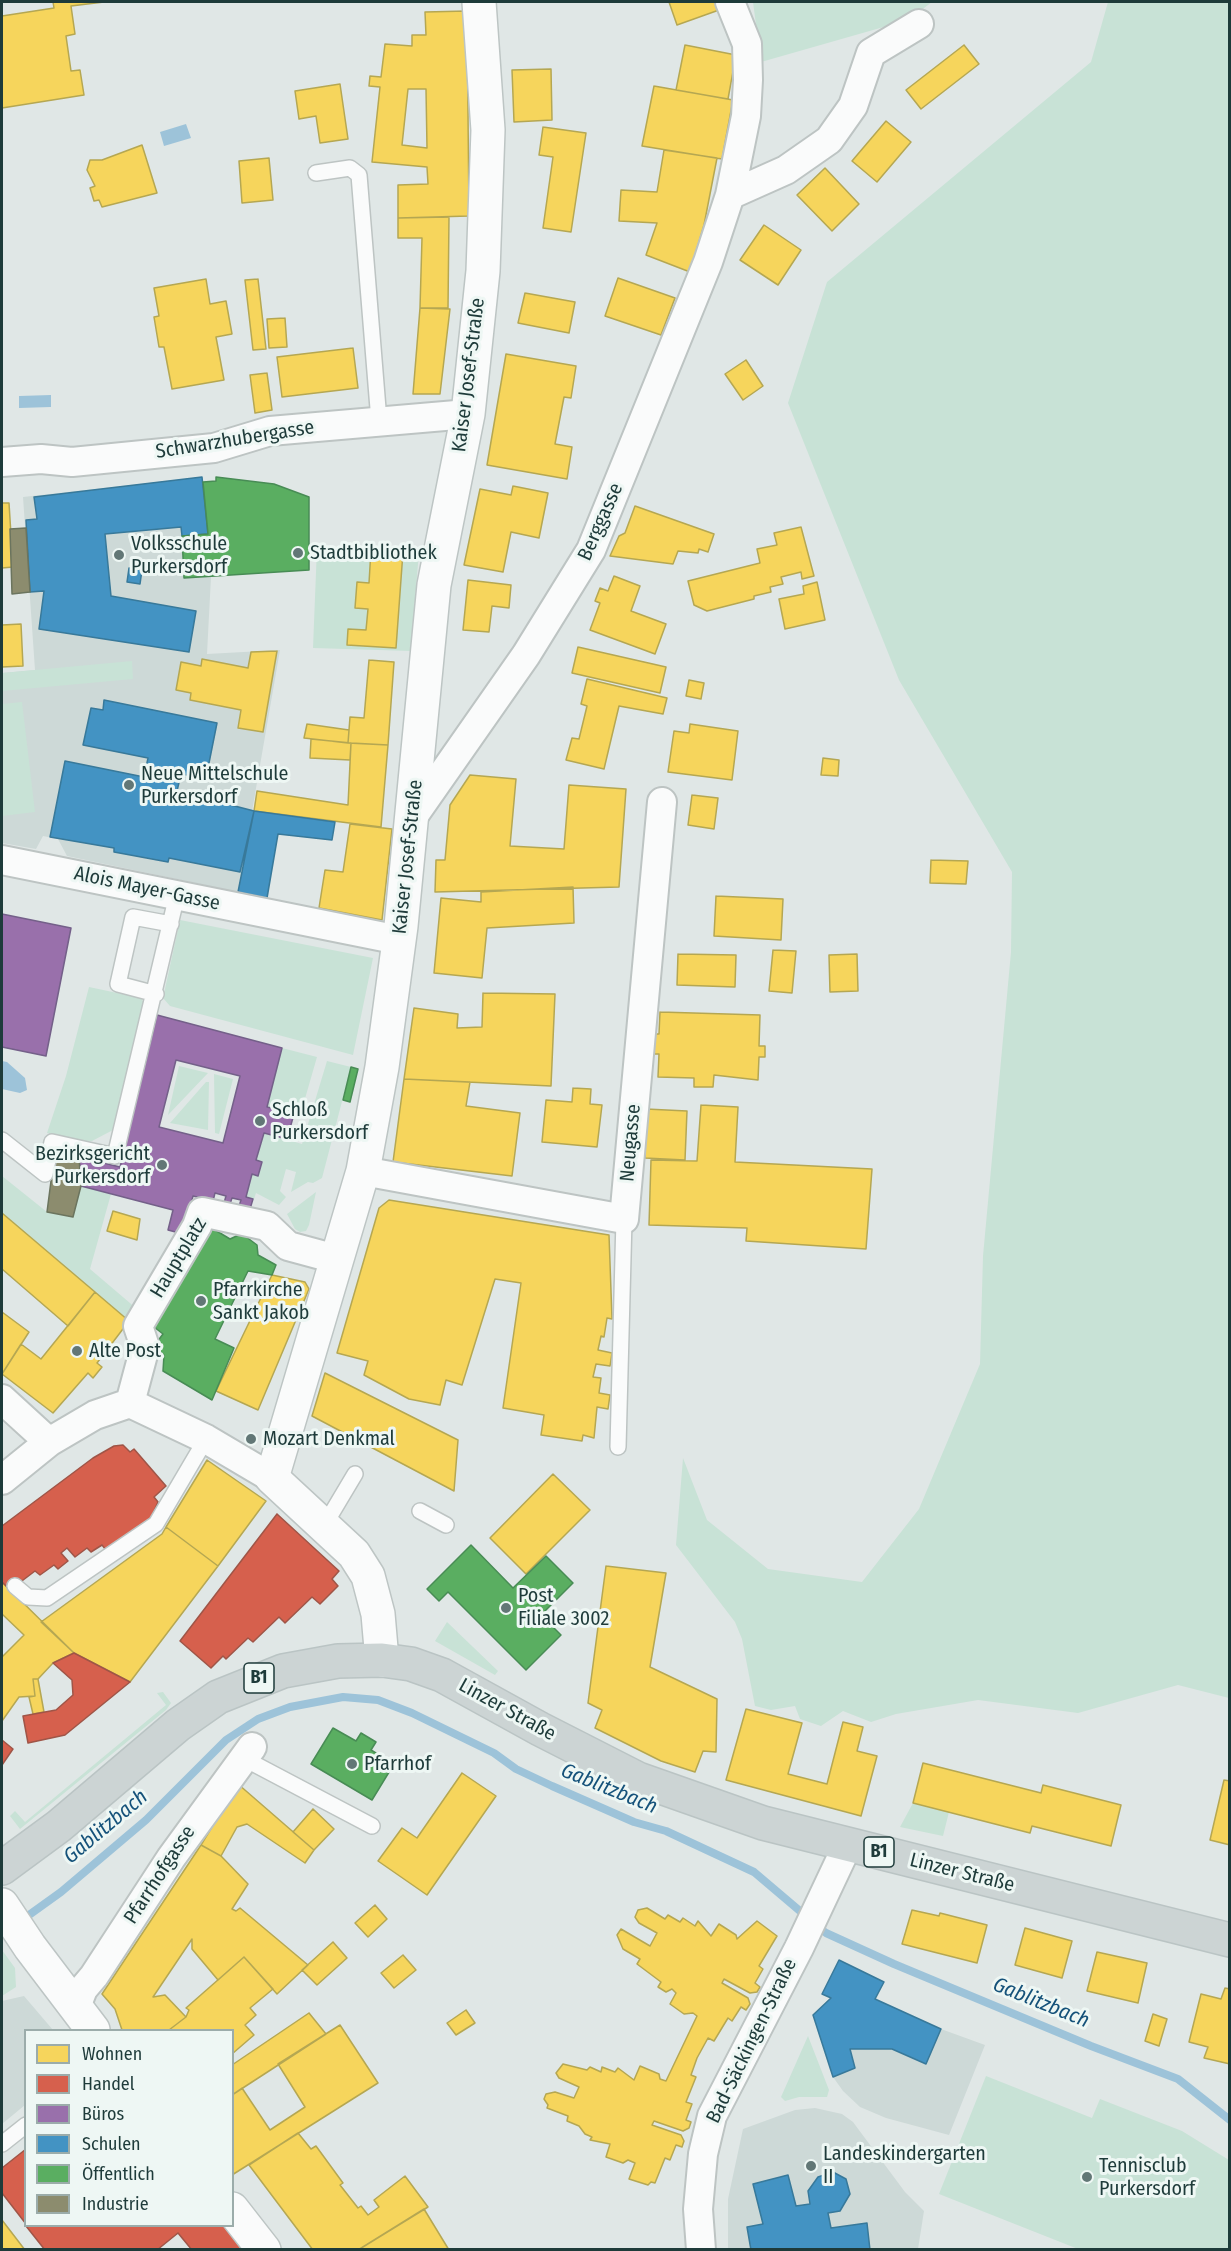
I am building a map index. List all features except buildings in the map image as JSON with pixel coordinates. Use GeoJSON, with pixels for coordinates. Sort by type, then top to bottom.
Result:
{"type":"FeatureCollection","features":[{"type":"Feature","properties":{"kind":"main road","name":"Kaiser Josef-Straße"},"geometry":{"type":"LineString","coordinates":[[272,1478],[363,1172],[382,1067],[399,940],[434,585],[468,414],[483,271],[488,130],[479,2]]}},
{"type":"Feature","properties":{"kind":"main road"},"geometry":{"type":"LineString","coordinates":[[272,1478],[354,1554],[368,1576],[378,1614],[382,1659]]}},
{"type":"Feature","properties":{"kind":"main road","name":"Linzer Straße"},"geometry":{"type":"LineString","coordinates":[[2,1868],[59,1826],[178,1725],[218,1697],[283,1671],[338,1661],[382,1659],[424,1668],[450,1679],[540,1729],[638,1779],[763,1822],[1230,1940]]}},
{"type":"Feature","properties":{"kind":"main road"},"geometry":{"type":"LineString","coordinates":[[5,1911],[84,2019]]}},
{"type":"Feature","properties":{"kind":"main road"},"geometry":{"type":"LineString","coordinates":[[234,2212],[264,2250]]}},
{"type":"Feature","properties":{"kind":"street","name":"Berggasse"},"geometry":{"type":"LineString","coordinates":[[412,818],[526,655],[591,550],[708,262],[730,195],[746,116],[747,44],[730,2]]}},
{"type":"Feature","properties":{"kind":"street"},"geometry":{"type":"LineString","coordinates":[[730,195],[786,170],[829,140],[853,106],[871,53],[919,24]]}},
{"type":"Feature","properties":{"kind":"street","name":"Schwarzhubergasse"},"geometry":{"type":"LineString","coordinates":[[2,462],[41,459],[72,462],[214,448],[270,431],[468,414]]}},
{"type":"Feature","properties":{"kind":"street","name":"Neugasse"},"geometry":{"type":"LineString","coordinates":[[624,1219],[662,802]]}},
{"type":"Feature","properties":{"kind":"street","name":"Alois Mayer-Gasse"},"geometry":{"type":"LineString","coordinates":[[2,860],[399,940]]}},
{"type":"Feature","properties":{"kind":"street"},"geometry":{"type":"LineString","coordinates":[[363,1172],[624,1219]]}},
{"type":"Feature","properties":{"kind":"street","name":"Hauptplatz"},"geometry":{"type":"LineString","coordinates":[[130,1402],[145,1347],[138,1326],[197,1226],[202,1212],[267,1226],[288,1246],[336,1259]]}},
{"type":"Feature","properties":{"kind":"street"},"geometry":{"type":"LineString","coordinates":[[2,1399],[38,1450]]}},
{"type":"Feature","properties":{"kind":"street"},"geometry":{"type":"LineString","coordinates":[[2,1480],[38,1450],[95,1415],[130,1402],[206,1438],[272,1478]]}},
{"type":"Feature","properties":{"kind":"street","name":"Pfarrhofgasse"},"geometry":{"type":"LineString","coordinates":[[84,2019],[83,1989],[198,1818],[248,1752]]}},
{"type":"Feature","properties":{"kind":"street","name":"Bad-Säckingen-Straße"},"geometry":{"type":"LineString","coordinates":[[700,2250],[699,2198],[703,2154],[712,2116],[799,1948],[848,1844]]}},
{"type":"Feature","properties":{"kind":"lane"},"geometry":{"type":"LineString","coordinates":[[316,173],[350,168],[359,175],[380,421]]}},
{"type":"Feature","properties":{"kind":"lane"},"geometry":{"type":"LineString","coordinates":[[2,1140],[45,1174],[52,1142],[115,1156],[156,994],[177,895]]}},
{"type":"Feature","properties":{"kind":"lane"},"geometry":{"type":"LineString","coordinates":[[156,994],[118,984],[133,917],[171,924]]}},
{"type":"Feature","properties":{"kind":"lane"},"geometry":{"type":"LineString","coordinates":[[618,1447],[624,1219]]}},
{"type":"Feature","properties":{"kind":"lane"},"geometry":{"type":"LineString","coordinates":[[15,1586],[28,1597],[47,1598],[156,1524],[206,1438]]}},
{"type":"Feature","properties":{"kind":"lane"},"geometry":{"type":"LineString","coordinates":[[324,1526],[356,1474]]}},
{"type":"Feature","properties":{"kind":"lane"},"geometry":{"type":"LineString","coordinates":[[420,1511],[446,1525]]}},
{"type":"Feature","properties":{"kind":"lane"},"geometry":{"type":"LineString","coordinates":[[248,1752],[372,1826]]}},
{"type":"Feature","properties":{"kind":"lane"},"geometry":{"type":"LineString","coordinates":[[2,2144],[24,2127]]}},
{"type":"Feature","properties":{"kind":"shaded area","name":"Neue Mittelschule Purkersdorf"},"geometry":{"type":"Polygon","coordinates":[[[202,477],[211,577],[207,654],[280,650],[238,892],[67,856],[58,839],[43,836],[36,849],[2,843],[2,673],[35,670],[23,497],[202,477]]]}},
{"type":"Feature","properties":{"kind":"shaded area","name":"Landeskindergarten II"},"geometry":{"type":"Polygon","coordinates":[[[839,1960],[884,1982],[876,2000],[941,2029],[985,2045],[949,2135],[886,2118],[860,2107],[843,2091],[833,2077],[813,2015],[830,1998],[822,1994],[839,1960]]]}},
{"type":"Feature","properties":{"kind":"shaded area"},"geometry":{"type":"Polygon","coordinates":[[[24,1996],[52,2029],[24,2029],[24,2106],[2,2124],[2,2001],[24,1996]]]}},
{"type":"Feature","properties":{"kind":"shaded area","name":"Landeskindergarten II"},"geometry":{"type":"Polygon","coordinates":[[[815,2108],[842,2114],[853,2122],[905,2192],[924,2211],[918,2249],[728,2250],[728,2199],[743,2129],[795,2110],[815,2108]]]}},
{"type":"Feature","properties":{"kind":"green space"},"geometry":{"type":"Polygon","coordinates":[[[753,2],[932,2],[908,20],[761,62],[753,2]]]}},
{"type":"Feature","properties":{"kind":"green space"},"geometry":{"type":"Polygon","coordinates":[[[1108,2],[1229,2],[1229,1698],[1178,1685],[1078,1713],[978,1700],[896,1714],[871,1722],[843,1711],[821,1726],[800,1719],[795,1706],[771,1710],[755,1706],[742,1639],[735,1622],[676,1545],[683,1458],[707,1520],[768,1569],[862,1582],[919,1509],[980,1364],[983,1256],[1011,952],[1012,872],[899,680],[788,403],[827,282],[1091,62],[1108,2]]]}},
{"type":"Feature","properties":{"kind":"green space"},"geometry":{"type":"Polygon","coordinates":[[[317,547],[419,551],[411,651],[313,648],[317,547]]]}},
{"type":"Feature","properties":{"kind":"green space"},"geometry":{"type":"Polygon","coordinates":[[[132,661],[133,679],[2,691],[2,673],[132,661]]]}},
{"type":"Feature","properties":{"kind":"green space"},"geometry":{"type":"Polygon","coordinates":[[[22,702],[35,812],[2,816],[2,704],[22,702]]]}},
{"type":"Feature","properties":{"kind":"green space"},"geometry":{"type":"Polygon","coordinates":[[[180,920],[373,958],[353,1055],[170,1006],[163,998],[180,920]]]}},
{"type":"Feature","properties":{"kind":"green space"},"geometry":{"type":"Polygon","coordinates":[[[89,987],[141,998],[145,1005],[118,1121],[113,1130],[92,1141],[81,1141],[47,1133],[66,1076],[89,987]]]}},
{"type":"Feature","properties":{"kind":"green space"},"geometry":{"type":"Polygon","coordinates":[[[282,1048],[317,1057],[300,1116],[267,1107],[282,1048]]]}},
{"type":"Feature","properties":{"kind":"green space"},"geometry":{"type":"Polygon","coordinates":[[[327,1061],[351,1067],[322,1178],[313,1183],[308,1182],[291,1192],[296,1172],[286,1169],[280,1191],[286,1197],[279,1205],[256,1193],[254,1199],[246,1197],[252,1174],[258,1176],[256,1160],[264,1133],[302,1144],[327,1061]]]}},
{"type":"Feature","properties":{"kind":"green space"},"geometry":{"type":"Polygon","coordinates":[[[179,1066],[208,1073],[168,1115],[179,1066]]]}},
{"type":"Feature","properties":{"kind":"green space"},"geometry":{"type":"Polygon","coordinates":[[[214,1074],[233,1079],[219,1134],[215,1133],[214,1074]]]}},
{"type":"Feature","properties":{"kind":"green space"},"geometry":{"type":"Polygon","coordinates":[[[206,1082],[209,1082],[208,1130],[170,1123],[206,1082]]]}},
{"type":"Feature","properties":{"kind":"green space"},"geometry":{"type":"Polygon","coordinates":[[[2,1176],[47,1212],[72,1217],[81,1186],[111,1194],[90,1269],[137,1309],[129,1321],[2,1213],[2,1176]]]}},
{"type":"Feature","properties":{"kind":"green space"},"geometry":{"type":"Polygon","coordinates":[[[316,1192],[309,1225],[306,1231],[300,1232],[295,1229],[287,1214],[316,1192]]]}},
{"type":"Feature","properties":{"kind":"green space"},"geometry":{"type":"Polygon","coordinates":[[[447,1622],[498,1671],[495,1675],[435,1641],[447,1622]]]}},
{"type":"Feature","properties":{"kind":"green space"},"geometry":{"type":"Polygon","coordinates":[[[163,1692],[171,1703],[166,1710],[20,1829],[10,1816],[15,1811],[25,1822],[166,1705],[157,1693],[163,1692]]]}},
{"type":"Feature","properties":{"kind":"green space"},"geometry":{"type":"Polygon","coordinates":[[[913,1803],[949,1812],[943,1836],[900,1827],[913,1803]]]}},
{"type":"Feature","properties":{"kind":"green space"},"geometry":{"type":"Polygon","coordinates":[[[2,1950],[15,1968],[16,1987],[2,1996],[2,1950]]]}},
{"type":"Feature","properties":{"kind":"green space"},"geometry":{"type":"Polygon","coordinates":[[[808,2036],[829,2090],[827,2097],[799,2097],[785,2101],[781,2097],[808,2036]]]}},
{"type":"Feature","properties":{"kind":"green space","name":"Tennisclub Purkersdorf"},"geometry":{"type":"Polygon","coordinates":[[[986,2076],[1092,2118],[1100,2099],[1182,2131],[1229,2160],[1229,2249],[1078,2249],[939,2194],[986,2076]]]}},
{"type":"Feature","properties":{"kind":"water"},"geometry":{"type":"Polygon","coordinates":[[[186,124],[191,138],[164,146],[160,132],[186,124]]]}},
{"type":"Feature","properties":{"kind":"water"},"geometry":{"type":"Polygon","coordinates":[[[51,395],[51,407],[19,408],[19,396],[51,395]]]}},
{"type":"Feature","properties":{"kind":"water"},"geometry":{"type":"Polygon","coordinates":[[[2,1061],[7,1062],[25,1078],[27,1090],[20,1093],[2,1089],[2,1061]]]}},
{"type":"Feature","properties":{"kind":"waterway","name":"Gablitzbach"},"geometry":{"type":"LineString","coordinates":[[22,1920],[61,1892],[146,1820],[226,1740],[258,1719],[290,1707],[343,1697],[378,1700],[412,1713],[494,1753],[516,1769],[552,1786],[634,1822],[666,1831],[754,1872],[807,1917]]}},
{"type":"Feature","properties":{"kind":"waterway","name":"Gablitzbach"},"geometry":{"type":"LineString","coordinates":[[816,1925],[826,1933],[894,1964],[1091,2046],[1178,2079],[1230,2120]]}},
{"type":"Feature","properties":{"kind":"place","name":"Stadtbibliothek"},"geometry":{"type":"Point","coordinates":[298,553]}},
{"type":"Feature","properties":{"kind":"place","name":"Volksschule Purkersdorf"},"geometry":{"type":"Point","coordinates":[119,555]}},
{"type":"Feature","properties":{"kind":"place","name":"Neue Mittelschule Purkersdorf"},"geometry":{"type":"Point","coordinates":[129,785]}},
{"type":"Feature","properties":{"kind":"place","name":"Schloß Purkersdorf"},"geometry":{"type":"Point","coordinates":[260,1121]}},
{"type":"Feature","properties":{"kind":"place","name":"Bezirksgericht Purkersdorf"},"geometry":{"type":"Point","coordinates":[162,1165]}},
{"type":"Feature","properties":{"kind":"place","name":"Pfarrkirche Sankt Jakob"},"geometry":{"type":"Point","coordinates":[201,1301]}},
{"type":"Feature","properties":{"kind":"place","name":"Alte Post"},"geometry":{"type":"Point","coordinates":[77,1351]}},
{"type":"Feature","properties":{"kind":"place","name":"Mozart Denkmal"},"geometry":{"type":"Point","coordinates":[251,1439]}},
{"type":"Feature","properties":{"kind":"place","name":"Post Filiale 3002"},"geometry":{"type":"Point","coordinates":[506,1608]}},
{"type":"Feature","properties":{"kind":"place","name":"Pfarrhof"},"geometry":{"type":"Point","coordinates":[352,1764]}},
{"type":"Feature","properties":{"kind":"place","name":"Landeskindergarten II"},"geometry":{"type":"Point","coordinates":[811,2166]}},
{"type":"Feature","properties":{"kind":"place","name":"Tennisclub Purkersdorf"},"geometry":{"type":"Point","coordinates":[1087,2177]}}]}
